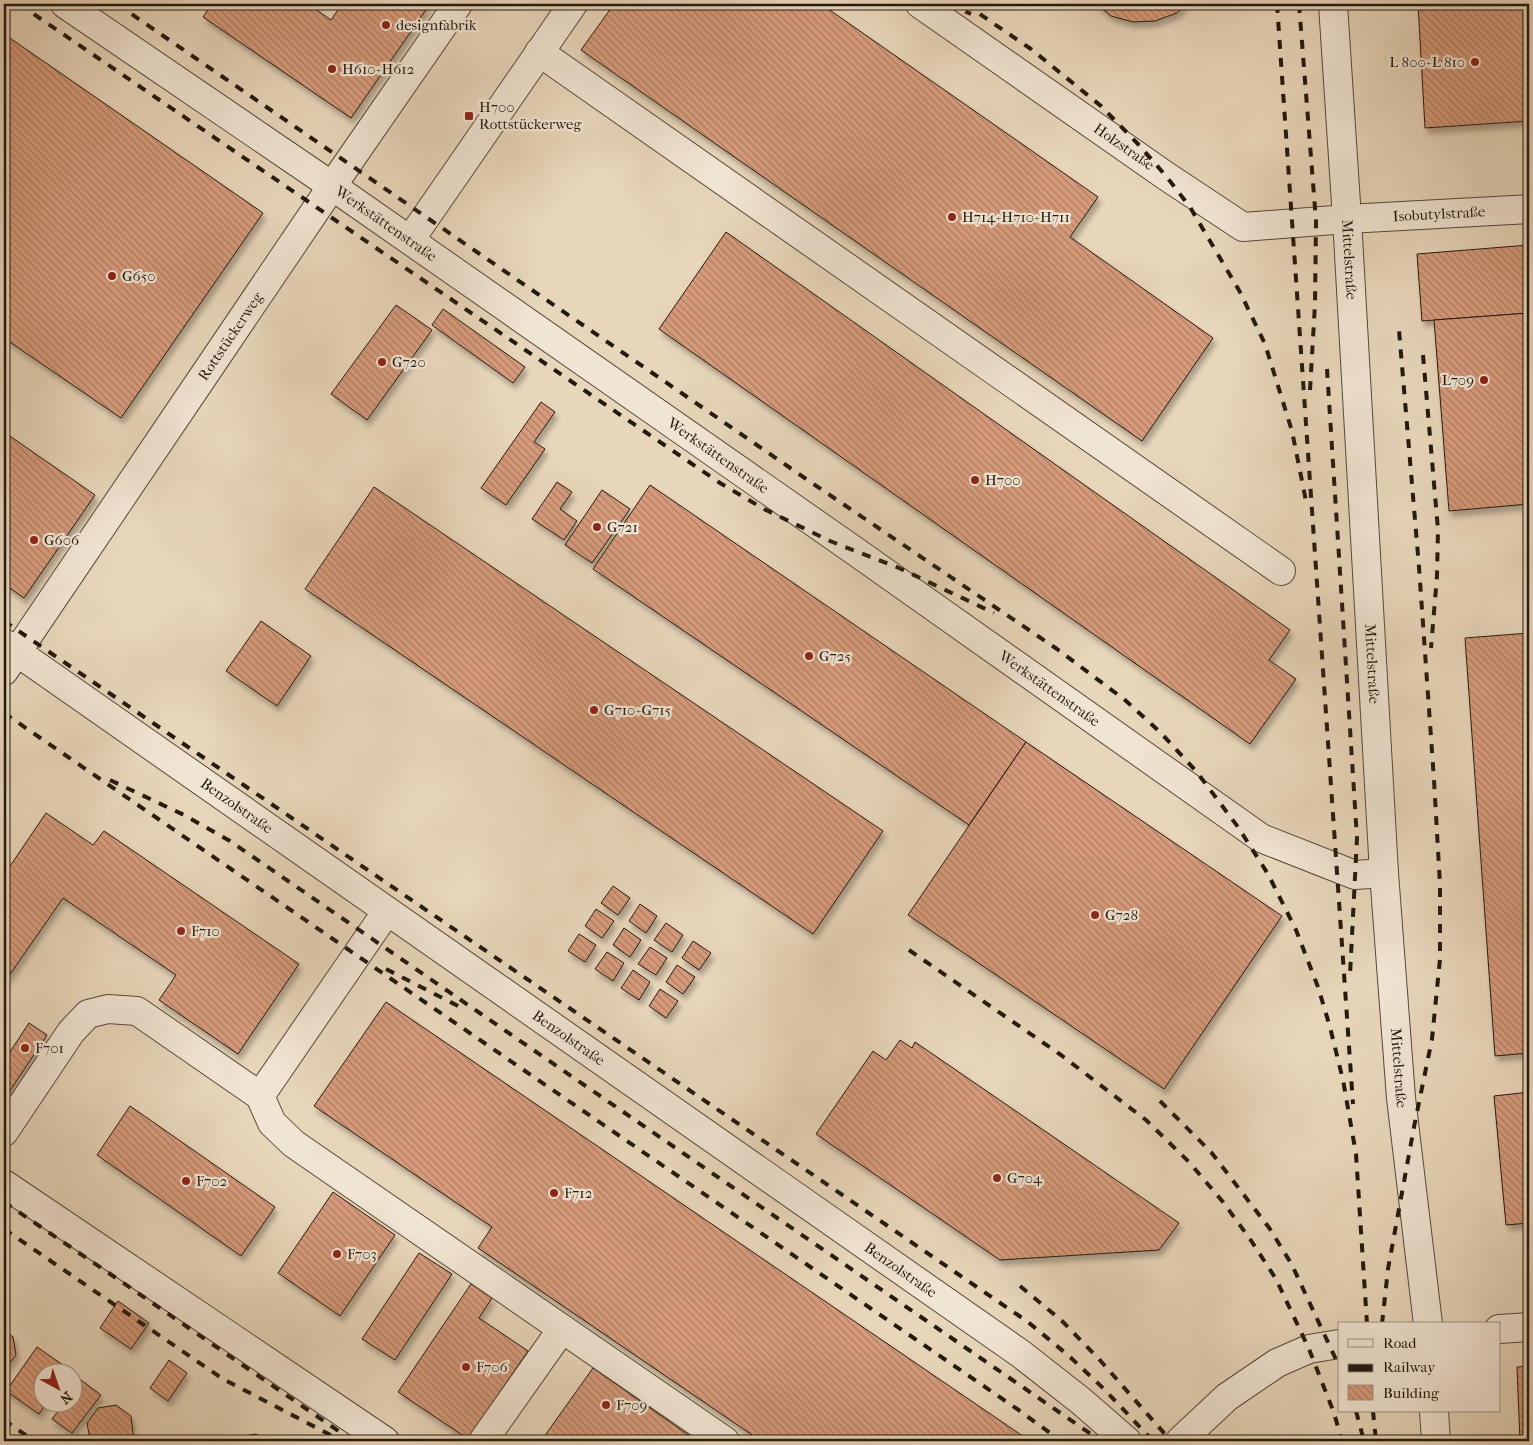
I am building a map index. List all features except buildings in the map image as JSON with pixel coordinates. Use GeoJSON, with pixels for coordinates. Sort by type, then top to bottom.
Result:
{"type":"FeatureCollection","features":[{"type":"Feature","properties":{"kind":"street","name":"Werkstättenstraße"},"geometry":{"type":"LineString","coordinates":[[65,4],[410,240],[1261,838],[1355,875],[1384,873]]}},
{"type":"Feature","properties":{"kind":"street","name":"Rottstückerweg"},"geometry":{"type":"LineString","coordinates":[[8,655],[458,4]]}},
{"type":"Feature","properties":{"kind":"street"},"geometry":{"type":"LineString","coordinates":[[410,240],[573,4]]}},
{"type":"Feature","properties":{"kind":"street","name":"Holzstraße"},"geometry":{"type":"LineString","coordinates":[[920,4],[1243,227],[1347,219]]}},
{"type":"Feature","properties":{"kind":"street","name":"Mittelstraße"},"geometry":{"type":"LineString","coordinates":[[1333,4],[1384,873],[1401,1098],[1428,1322]]}},
{"type":"Feature","properties":{"kind":"street"},"geometry":{"type":"LineString","coordinates":[[539,52],[1281,571]]}},
{"type":"Feature","properties":{"kind":"street","name":"Isobutylstraße"},"geometry":{"type":"LineString","coordinates":[[1347,219],[1529,210]]}},
{"type":"Feature","properties":{"kind":"street","name":"Benzolstraße"},"geometry":{"type":"LineString","coordinates":[[8,655],[387,910],[1021,1354],[1082,1401],[1127,1441]]}},
{"type":"Feature","properties":{"kind":"street"},"geometry":{"type":"LineString","coordinates":[[260,1096],[387,910]]}},
{"type":"Feature","properties":{"kind":"street"},"geometry":{"type":"LineString","coordinates":[[4,1132],[71,1032],[88,1014],[108,1009],[137,1011],[260,1096],[272,1123],[294,1144],[725,1441]]}},
{"type":"Feature","properties":{"kind":"street"},"geometry":{"type":"LineString","coordinates":[[4,1184],[385,1441]]}},
{"type":"Feature","properties":{"kind":"street"},"geometry":{"type":"LineString","coordinates":[[1500,1329],[1529,1327]]}},
{"type":"Feature","properties":{"kind":"street"},"geometry":{"type":"LineString","coordinates":[[484,1441],[562,1328]]}},
{"type":"Feature","properties":{"kind":"street"},"geometry":{"type":"LineString","coordinates":[[1180,1441],[1227,1397],[1277,1363],[1309,1349],[1338,1344]]}},
{"type":"Feature","properties":{"kind":"street"},"geometry":{"type":"LineString","coordinates":[[1434,1412],[1436,1441]]}},
{"type":"Feature","properties":{"kind":"railway"},"geometry":{"type":"LineString","coordinates":[[19,4],[720,483],[764,509],[830,541],[899,568],[994,613]]}},
{"type":"Feature","properties":{"kind":"railway"},"geometry":{"type":"LineString","coordinates":[[117,4],[812,483],[1057,649],[1125,700],[1160,732],[1196,771],[1238,827],[1268,874],[1296,930],[1318,987],[1343,1080],[1356,1154],[1367,1322]]}},
{"type":"Feature","properties":{"kind":"railway"},"geometry":{"type":"LineString","coordinates":[[949,4],[971,14]]}},
{"type":"Feature","properties":{"kind":"railway"},"geometry":{"type":"LineString","coordinates":[[965,4],[1031,49],[1101,106],[1138,144],[1190,207],[1240,292],[1265,344],[1292,431],[1306,501]]}},
{"type":"Feature","properties":{"kind":"railway"},"geometry":{"type":"LineString","coordinates":[[1277,4],[1353,1104]]}},
{"type":"Feature","properties":{"kind":"railway"},"geometry":{"type":"LineString","coordinates":[[1299,4],[1316,221],[1315,304],[1310,390]]}},
{"type":"Feature","properties":{"kind":"railway"},"geometry":{"type":"LineString","coordinates":[[1382,1322],[1388,1269],[1432,1039],[1440,959],[1440,885],[1434,780],[1419,567],[1399,330]]}},
{"type":"Feature","properties":{"kind":"railway"},"geometry":{"type":"LineString","coordinates":[[1423,355],[1438,530],[1437,576],[1431,648]]}},
{"type":"Feature","properties":{"kind":"railway"},"geometry":{"type":"LineString","coordinates":[[1327,369],[1357,838],[1350,975]]}},
{"type":"Feature","properties":{"kind":"railway"},"geometry":{"type":"LineString","coordinates":[[4,621],[1028,1322],[1069,1356],[1104,1389],[1153,1441]]}},
{"type":"Feature","properties":{"kind":"railway"},"geometry":{"type":"LineString","coordinates":[[4,713],[1061,1441]]}},
{"type":"Feature","properties":{"kind":"railway"},"geometry":{"type":"LineString","coordinates":[[110,780],[184,815],[230,841],[1101,1441]]}},
{"type":"Feature","properties":{"kind":"railway"},"geometry":{"type":"LineString","coordinates":[[909,950],[1061,1055],[1146,1120],[1189,1162],[1223,1202],[1276,1279],[1309,1349],[1334,1413],[1342,1441]]}},
{"type":"Feature","properties":{"kind":"railway"},"geometry":{"type":"LineString","coordinates":[[386,969],[460,1007]]}},
{"type":"Feature","properties":{"kind":"railway"},"geometry":{"type":"LineString","coordinates":[[1160,1101],[1211,1152],[1270,1229],[1292,1265],[1338,1364]]}},
{"type":"Feature","properties":{"kind":"railway"},"geometry":{"type":"LineString","coordinates":[[4,1202],[353,1441]]}},
{"type":"Feature","properties":{"kind":"railway"},"geometry":{"type":"LineString","coordinates":[[4,1229],[223,1379],[340,1440]]}},
{"type":"Feature","properties":{"kind":"railway"},"geometry":{"type":"LineString","coordinates":[[1020,1286],[1062,1321],[1098,1358],[1171,1441]]}},
{"type":"Feature","properties":{"kind":"railway"},"geometry":{"type":"LineString","coordinates":[[1356,1412],[1364,1441]]}},
{"type":"Feature","properties":{"kind":"railway"},"geometry":{"type":"LineString","coordinates":[[1373,1412],[1376,1441]]}},
{"type":"Feature","properties":{"kind":"railway"},"geometry":{"type":"LineString","coordinates":[[4,1420],[34,1441]]}},
{"type":"Feature","properties":{"kind":"place","name":"designfabrik"},"geometry":{"type":"Point","coordinates":[386,25]}},
{"type":"Feature","properties":{"kind":"place","name":"L 800+L 810"},"geometry":{"type":"Point","coordinates":[1475,62]}},
{"type":"Feature","properties":{"kind":"place","name":"H610+H612"},"geometry":{"type":"Point","coordinates":[332,69]}},
{"type":"Feature","properties":{"kind":"place","name":"H700 Rottstückerweg"},"geometry":{"type":"Point","coordinates":[469,116]}},
{"type":"Feature","properties":{"kind":"place","name":"H714+H710+H711"},"geometry":{"type":"Point","coordinates":[952,217]}},
{"type":"Feature","properties":{"kind":"place","name":"G650"},"geometry":{"type":"Point","coordinates":[112,276]}},
{"type":"Feature","properties":{"kind":"place","name":"G720"},"geometry":{"type":"Point","coordinates":[382,362]}},
{"type":"Feature","properties":{"kind":"place","name":"L709"},"geometry":{"type":"Point","coordinates":[1484,380]}},
{"type":"Feature","properties":{"kind":"place","name":"H700"},"geometry":{"type":"Point","coordinates":[975,480]}},
{"type":"Feature","properties":{"kind":"place","name":"G721"},"geometry":{"type":"Point","coordinates":[597,527]}},
{"type":"Feature","properties":{"kind":"place","name":"G606"},"geometry":{"type":"Point","coordinates":[34,540]}},
{"type":"Feature","properties":{"kind":"place","name":"G725"},"geometry":{"type":"Point","coordinates":[809,656]}},
{"type":"Feature","properties":{"kind":"place","name":"G710+G715"},"geometry":{"type":"Point","coordinates":[594,710]}},
{"type":"Feature","properties":{"kind":"place","name":"G728"},"geometry":{"type":"Point","coordinates":[1095,915]}},
{"type":"Feature","properties":{"kind":"place","name":"F710"},"geometry":{"type":"Point","coordinates":[181,931]}},
{"type":"Feature","properties":{"kind":"place","name":"F701"},"geometry":{"type":"Point","coordinates":[25,1048]}},
{"type":"Feature","properties":{"kind":"place","name":"G704"},"geometry":{"type":"Point","coordinates":[997,1178]}},
{"type":"Feature","properties":{"kind":"place","name":"F702"},"geometry":{"type":"Point","coordinates":[186,1181]}},
{"type":"Feature","properties":{"kind":"place","name":"F712"},"geometry":{"type":"Point","coordinates":[554,1193]}},
{"type":"Feature","properties":{"kind":"place","name":"F703"},"geometry":{"type":"Point","coordinates":[337,1254]}},
{"type":"Feature","properties":{"kind":"place","name":"F706"},"geometry":{"type":"Point","coordinates":[466,1367]}},
{"type":"Feature","properties":{"kind":"place","name":"F709"},"geometry":{"type":"Point","coordinates":[606,1405]}}]}
